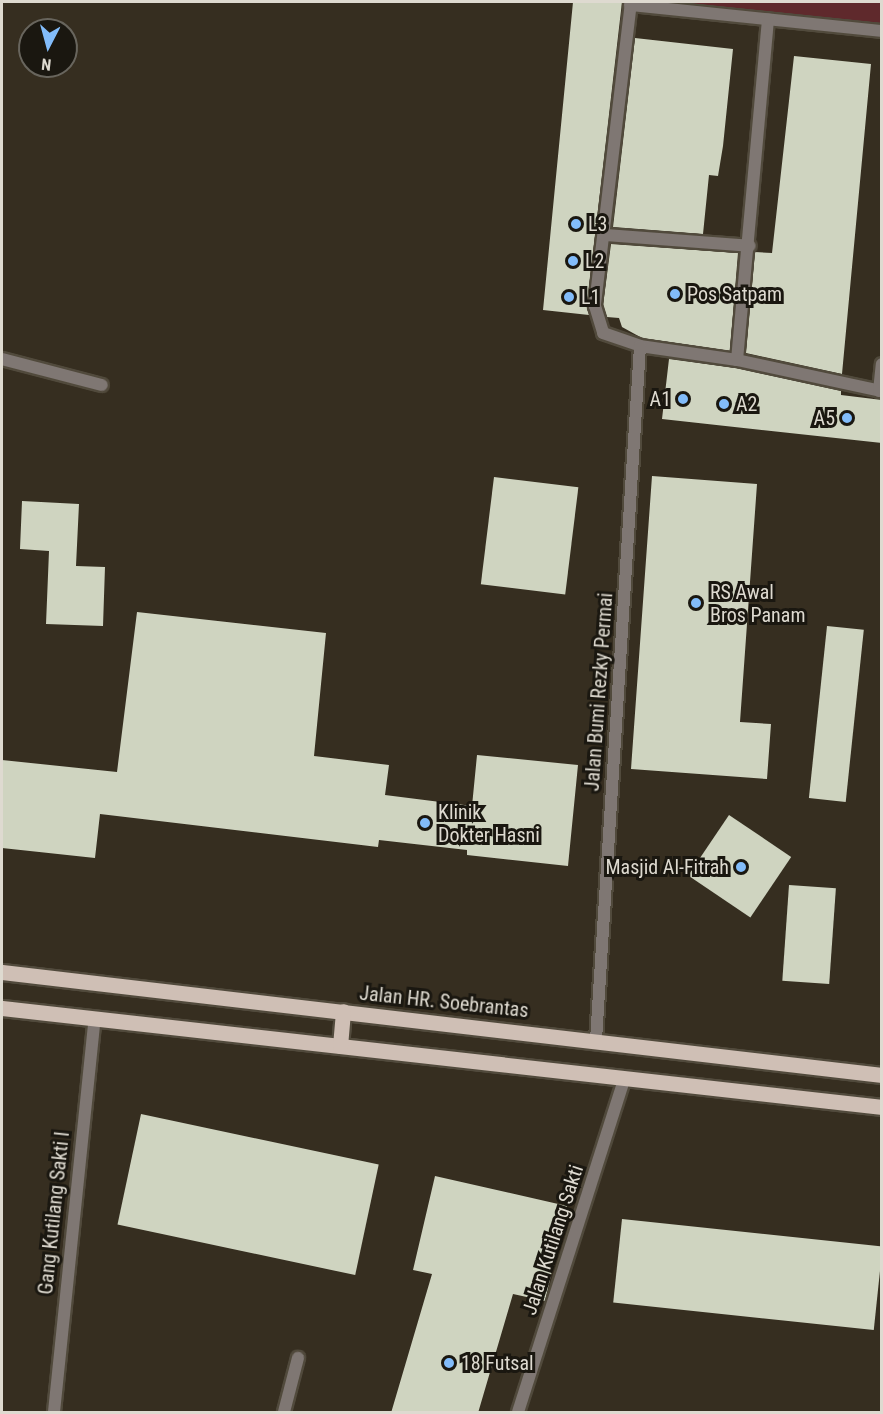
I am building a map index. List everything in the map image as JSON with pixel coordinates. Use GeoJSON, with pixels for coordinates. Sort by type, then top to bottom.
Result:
{"type":"FeatureCollection","features":[{"type":"Feature","properties":{"kind":"main road","name":"Jalan HR. Soebrantas"},"geometry":{"type":"LineString","coordinates":[[2,972],[882,1075]]}},
{"type":"Feature","properties":{"kind":"main road"},"geometry":{"type":"LineString","coordinates":[[2,1008],[882,1107]]}},
{"type":"Feature","properties":{"kind":"main road"},"geometry":{"type":"LineString","coordinates":[[340,1046],[343,1011]]}},
{"type":"Feature","properties":{"kind":"street"},"geometry":{"type":"LineString","coordinates":[[882,31],[630,3],[595,306],[603,333],[640,346],[737,360],[880,391],[882,364]]}},
{"type":"Feature","properties":{"kind":"street"},"geometry":{"type":"LineString","coordinates":[[737,360],[750,246],[768,19]]}},
{"type":"Feature","properties":{"kind":"street"},"geometry":{"type":"LineString","coordinates":[[605,235],[750,246]]}},
{"type":"Feature","properties":{"kind":"street","name":"Jalan Bumi Rezky Permai"},"geometry":{"type":"LineString","coordinates":[[596,1040],[640,346]]}},
{"type":"Feature","properties":{"kind":"street"},"geometry":{"type":"LineString","coordinates":[[2,359],[102,385]]}},
{"type":"Feature","properties":{"kind":"street","name":"Gang Kutilang Sakti I"},"geometry":{"type":"LineString","coordinates":[[54,1413],[95,1018]]}},
{"type":"Feature","properties":{"kind":"street","name":"Jalan Kutilang Sakti"},"geometry":{"type":"LineString","coordinates":[[518,1413],[624,1079]]}},
{"type":"Feature","properties":{"kind":"street"},"geometry":{"type":"LineString","coordinates":[[284,1413],[298,1358]]}},
{"type":"Feature","properties":{"kind":"shaded area"},"geometry":{"type":"Polygon","coordinates":[[[631,2],[881,2],[881,31],[631,2]]]}},
{"type":"Feature","properties":{"kind":"building"},"geometry":{"type":"Polygon","coordinates":[[[573,2],[622,2],[587,305],[589,315],[543,310],[573,2]]]}},
{"type":"Feature","properties":{"kind":"building"},"geometry":{"type":"Polygon","coordinates":[[[635,38],[733,49],[723,146],[718,176],[709,175],[703,234],[613,227],[635,38]]]}},
{"type":"Feature","properties":{"kind":"building"},"geometry":{"type":"Polygon","coordinates":[[[794,56],[871,64],[842,374],[746,353],[755,252],[772,253],[794,56]]]}},
{"type":"Feature","properties":{"kind":"building","name":"Pos Satpam"},"geometry":{"type":"Polygon","coordinates":[[[611,244],[738,253],[730,351],[642,338],[622,327],[619,318],[607,317],[603,305],[611,244]]]}},
{"type":"Feature","properties":{"kind":"building"},"geometry":{"type":"Polygon","coordinates":[[[669,359],[736,368],[841,391],[841,395],[882,400],[882,443],[662,419],[669,359]]]}},
{"type":"Feature","properties":{"kind":"building","name":"RS Awal Bros Panam"},"geometry":{"type":"Polygon","coordinates":[[[652,476],[757,484],[740,722],[771,724],[767,779],[631,769],[652,476]]]}},
{"type":"Feature","properties":{"kind":"building"},"geometry":{"type":"Polygon","coordinates":[[[494,477],[578,487],[565,595],[481,584],[494,477]]]}},
{"type":"Feature","properties":{"kind":"building"},"geometry":{"type":"Polygon","coordinates":[[[22,501],[79,504],[76,566],[105,567],[103,626],[46,624],[49,551],[20,549],[22,501]]]}},
{"type":"Feature","properties":{"kind":"building"},"geometry":{"type":"Polygon","coordinates":[[[137,612],[326,633],[314,756],[389,765],[385,795],[472,806],[477,755],[578,765],[568,866],[467,855],[467,850],[379,840],[378,847],[100,814],[95,858],[2,848],[2,760],[117,772],[137,612]]]}},
{"type":"Feature","properties":{"kind":"building"},"geometry":{"type":"Polygon","coordinates":[[[827,626],[864,630],[846,802],[809,798],[827,626]]]}},
{"type":"Feature","properties":{"kind":"building","name":"Masjid Al-Fitrah"},"geometry":{"type":"Polygon","coordinates":[[[729,815],[791,857],[750,917],[688,876],[729,815]]]}},
{"type":"Feature","properties":{"kind":"building"},"geometry":{"type":"Polygon","coordinates":[[[789,885],[836,888],[829,984],[782,981],[789,885]]]}},
{"type":"Feature","properties":{"kind":"building"},"geometry":{"type":"Polygon","coordinates":[[[141,1114],[379,1165],[355,1275],[118,1225],[141,1114]]]}},
{"type":"Feature","properties":{"kind":"building"},"geometry":{"type":"Polygon","coordinates":[[[435,1176],[567,1206],[545,1301],[513,1294],[478,1413],[391,1413],[432,1274],[413,1270],[435,1176]]]}},
{"type":"Feature","properties":{"kind":"building"},"geometry":{"type":"Polygon","coordinates":[[[622,1219],[882,1246],[874,1330],[613,1303],[622,1219]]]}},
{"type":"Feature","properties":{"kind":"place","name":"L3"},"geometry":{"type":"Point","coordinates":[576,224]}},
{"type":"Feature","properties":{"kind":"place","name":"L2"},"geometry":{"type":"Point","coordinates":[573,261]}},
{"type":"Feature","properties":{"kind":"place","name":"Pos Satpam"},"geometry":{"type":"Point","coordinates":[675,294]}},
{"type":"Feature","properties":{"kind":"place","name":"L1"},"geometry":{"type":"Point","coordinates":[569,297]}},
{"type":"Feature","properties":{"kind":"place","name":"A1"},"geometry":{"type":"Point","coordinates":[683,399]}},
{"type":"Feature","properties":{"kind":"place","name":"A2"},"geometry":{"type":"Point","coordinates":[724,404]}},
{"type":"Feature","properties":{"kind":"place","name":"A5"},"geometry":{"type":"Point","coordinates":[847,418]}},
{"type":"Feature","properties":{"kind":"place","name":"RS Awal Bros Panam"},"geometry":{"type":"Point","coordinates":[696,603]}},
{"type":"Feature","properties":{"kind":"place","name":"Klinik Dokter Hasni"},"geometry":{"type":"Point","coordinates":[425,823]}},
{"type":"Feature","properties":{"kind":"place","name":"Masjid Al-Fitrah"},"geometry":{"type":"Point","coordinates":[741,867]}},
{"type":"Feature","properties":{"kind":"place","name":"18 Futsal"},"geometry":{"type":"Point","coordinates":[449,1363]}}]}
